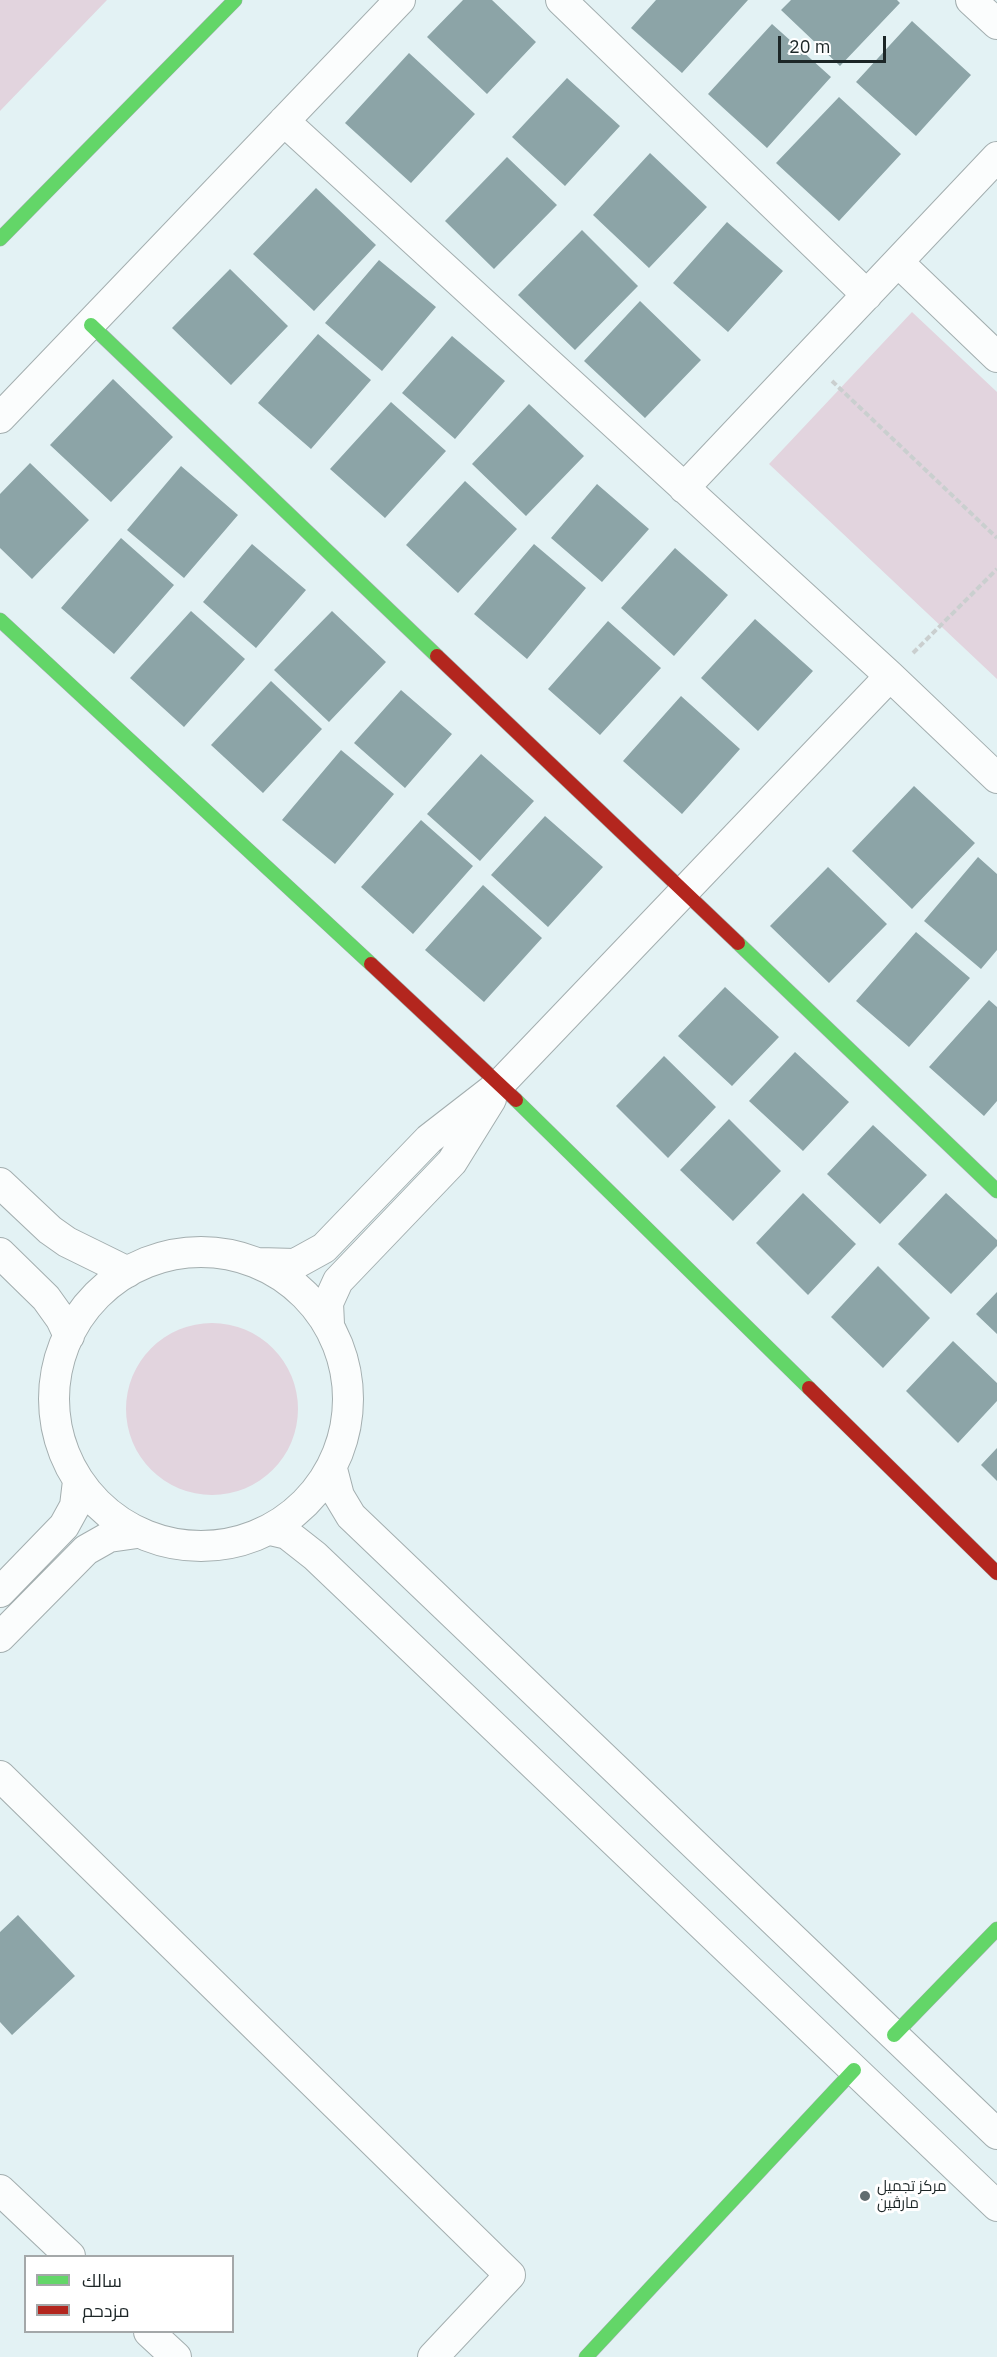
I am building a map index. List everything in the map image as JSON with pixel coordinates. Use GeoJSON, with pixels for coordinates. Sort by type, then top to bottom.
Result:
{"type":"FeatureCollection","features":[{"type":"Feature","properties":{"kind":"street"},"geometry":{"type":"LineString","coordinates":[[0,239],[235,0]]}},
{"type":"Feature","properties":{"kind":"street"},"geometry":{"type":"LineString","coordinates":[[0,418],[400,0]]}},
{"type":"Feature","properties":{"kind":"street"},"geometry":{"type":"LineString","coordinates":[[561,0],[867,295]]}},
{"type":"Feature","properties":{"kind":"street"},"geometry":{"type":"LineString","coordinates":[[971,0],[997,24]]}},
{"type":"Feature","properties":{"kind":"street"},"geometry":{"type":"LineString","coordinates":[[284,121],[890,676],[997,778]]}},
{"type":"Feature","properties":{"kind":"street"},"geometry":{"type":"LineString","coordinates":[[684,488],[997,157]]}},
{"type":"Feature","properties":{"kind":"street"},"geometry":{"type":"LineString","coordinates":[[898,262],[997,357]]}},
{"type":"Feature","properties":{"kind":"street"},"geometry":{"type":"LineString","coordinates":[[91,325],[997,1191]]}},
{"type":"Feature","properties":{"kind":"street"},"geometry":{"type":"LineString","coordinates":[[0,620],[500,1084],[997,1573]]}},
{"type":"Feature","properties":{"kind":"street"},"geometry":{"type":"LineString","coordinates":[[259,1263],[299,1288],[329,1324],[347,1370],[348,1421],[332,1469],[306,1504],[270,1530],[227,1545],[181,1546],[137,1533],[104,1511],[78,1481],[61,1447],[54,1410],[57,1372],[69,1336],[84,1311],[104,1289],[128,1272],[159,1258],[193,1252],[226,1254],[259,1263],[295,1264],[324,1248],[429,1138],[500,1084],[890,676]]}},
{"type":"Feature","properties":{"kind":"street"},"geometry":{"type":"LineString","coordinates":[[329,1324],[328,1303],[338,1281],[452,1162],[500,1084]]}},
{"type":"Feature","properties":{"kind":"street"},"geometry":{"type":"LineString","coordinates":[[0,1183],[58,1236],[128,1272]]}},
{"type":"Feature","properties":{"kind":"street"},"geometry":{"type":"LineString","coordinates":[[0,1253],[46,1298],[61,1319],[69,1336]]}},
{"type":"Feature","properties":{"kind":"street"},"geometry":{"type":"LineString","coordinates":[[332,1469],[339,1496],[351,1516],[997,2134]]}},
{"type":"Feature","properties":{"kind":"street"},"geometry":{"type":"LineString","coordinates":[[0,1592],[64,1526],[75,1506],[78,1481]]}},
{"type":"Feature","properties":{"kind":"street"},"geometry":{"type":"LineString","coordinates":[[270,1530],[287,1534],[315,1556],[997,2206]]}},
{"type":"Feature","properties":{"kind":"street"},"geometry":{"type":"LineString","coordinates":[[0,1638],[87,1550],[109,1537],[137,1533]]}},
{"type":"Feature","properties":{"kind":"street"},"geometry":{"type":"LineString","coordinates":[[0,1776],[510,2276],[433,2357]]}},
{"type":"Feature","properties":{"kind":"street"},"geometry":{"type":"LineString","coordinates":[[894,2035],[997,1929]]}},
{"type":"Feature","properties":{"kind":"street"},"geometry":{"type":"LineString","coordinates":[[586,2357],[854,2070]]}},
{"type":"Feature","properties":{"kind":"street"},"geometry":{"type":"LineString","coordinates":[[0,2190],[69,2255]]}},
{"type":"Feature","properties":{"kind":"street"},"geometry":{"type":"LineString","coordinates":[[151,2333],[176,2357]]}},
{"type":"Feature","properties":{"kind":"path"},"geometry":{"type":"LineString","coordinates":[[808,357],[997,538]]}},
{"type":"Feature","properties":{"kind":"path"},"geometry":{"type":"LineString","coordinates":[[890,676],[997,569]]}},
{"type":"Feature","properties":{"kind":"shaded area"},"geometry":{"type":"Polygon","coordinates":[[[0,0],[107,0],[0,111],[0,0]]]}},
{"type":"Feature","properties":{"kind":"shaded area"},"geometry":{"type":"Polygon","coordinates":[[[912,312],[997,392],[997,679],[769,464],[912,312]]]}},
{"type":"Feature","properties":{"kind":"shaded area"},"geometry":{"type":"Polygon","coordinates":[[[212,1323],[245,1330],[273,1348],[291,1376],[298,1409],[291,1442],[273,1470],[245,1488],[212,1495],[179,1488],[151,1470],[133,1442],[126,1409],[133,1376],[151,1348],[179,1330],[212,1323]]]}},
{"type":"Feature","properties":{"kind":"building"},"geometry":{"type":"Polygon","coordinates":[[[463,0],[492,0],[536,42],[487,94],[427,37],[463,0]]]}},
{"type":"Feature","properties":{"kind":"building"},"geometry":{"type":"Polygon","coordinates":[[[656,0],[748,0],[682,73],[631,28],[656,0]]]}},
{"type":"Feature","properties":{"kind":"building"},"geometry":{"type":"Polygon","coordinates":[[[791,0],[897,0],[900,3],[840,66],[781,10],[791,0]]]}},
{"type":"Feature","properties":{"kind":"building"},"geometry":{"type":"Polygon","coordinates":[[[912,21],[971,75],[916,136],[856,82],[912,21]]]}},
{"type":"Feature","properties":{"kind":"building"},"geometry":{"type":"Polygon","coordinates":[[[772,24],[831,77],[767,148],[708,94],[772,24]]]}},
{"type":"Feature","properties":{"kind":"building"},"geometry":{"type":"Polygon","coordinates":[[[409,53],[475,114],[411,183],[345,123],[409,53]]]}},
{"type":"Feature","properties":{"kind":"building"},"geometry":{"type":"Polygon","coordinates":[[[567,78],[620,126],[565,186],[512,137],[567,78]]]}},
{"type":"Feature","properties":{"kind":"building"},"geometry":{"type":"Polygon","coordinates":[[[839,97],[901,154],[839,221],[776,163],[839,97]]]}},
{"type":"Feature","properties":{"kind":"building"},"geometry":{"type":"Polygon","coordinates":[[[650,153],[707,207],[649,268],[593,215],[650,153]]]}},
{"type":"Feature","properties":{"kind":"building"},"geometry":{"type":"Polygon","coordinates":[[[507,157],[557,205],[494,269],[445,221],[507,157]]]}},
{"type":"Feature","properties":{"kind":"building"},"geometry":{"type":"Polygon","coordinates":[[[316,188],[376,245],[314,311],[253,254],[316,188]]]}},
{"type":"Feature","properties":{"kind":"building"},"geometry":{"type":"Polygon","coordinates":[[[727,222],[783,271],[728,332],[673,283],[727,222]]]}},
{"type":"Feature","properties":{"kind":"building"},"geometry":{"type":"Polygon","coordinates":[[[582,230],[638,286],[575,350],[518,295],[582,230]]]}},
{"type":"Feature","properties":{"kind":"building"},"geometry":{"type":"Polygon","coordinates":[[[379,260],[436,307],[382,371],[325,323],[379,260]]]}},
{"type":"Feature","properties":{"kind":"building"},"geometry":{"type":"Polygon","coordinates":[[[230,269],[288,326],[231,385],[172,328],[230,269]]]}},
{"type":"Feature","properties":{"kind":"building"},"geometry":{"type":"Polygon","coordinates":[[[640,301],[701,360],[645,418],[584,361],[640,301]]]}},
{"type":"Feature","properties":{"kind":"building"},"geometry":{"type":"Polygon","coordinates":[[[318,334],[371,380],[311,449],[258,403],[318,334]]]}},
{"type":"Feature","properties":{"kind":"building"},"geometry":{"type":"Polygon","coordinates":[[[452,336],[505,381],[455,439],[402,393],[452,336]]]}},
{"type":"Feature","properties":{"kind":"building"},"geometry":{"type":"Polygon","coordinates":[[[113,379],[173,437],[111,502],[50,445],[113,379]]]}},
{"type":"Feature","properties":{"kind":"building"},"geometry":{"type":"Polygon","coordinates":[[[391,402],[446,451],[385,518],[330,469],[391,402]]]}},
{"type":"Feature","properties":{"kind":"building"},"geometry":{"type":"Polygon","coordinates":[[[529,404],[584,456],[526,516],[472,464],[529,404]]]}},
{"type":"Feature","properties":{"kind":"building"},"geometry":{"type":"Polygon","coordinates":[[[30,463],[89,520],[32,579],[0,548],[0,494],[30,463]]]}},
{"type":"Feature","properties":{"kind":"building"},"geometry":{"type":"Polygon","coordinates":[[[181,466],[238,515],[184,578],[127,530],[181,466]]]}},
{"type":"Feature","properties":{"kind":"building"},"geometry":{"type":"Polygon","coordinates":[[[465,481],[517,529],[458,593],[406,545],[465,481]]]}},
{"type":"Feature","properties":{"kind":"building"},"geometry":{"type":"Polygon","coordinates":[[[597,484],[649,529],[602,582],[551,538],[597,484]]]}},
{"type":"Feature","properties":{"kind":"building"},"geometry":{"type":"Polygon","coordinates":[[[121,538],[174,585],[114,654],[61,608],[121,538]]]}},
{"type":"Feature","properties":{"kind":"building"},"geometry":{"type":"Polygon","coordinates":[[[252,544],[306,590],[256,648],[203,602],[252,544]]]}},
{"type":"Feature","properties":{"kind":"building"},"geometry":{"type":"Polygon","coordinates":[[[534,544],[586,588],[527,659],[474,614],[534,544]]]}},
{"type":"Feature","properties":{"kind":"building"},"geometry":{"type":"Polygon","coordinates":[[[675,548],[728,595],[674,656],[621,608],[675,548]]]}},
{"type":"Feature","properties":{"kind":"building"},"geometry":{"type":"Polygon","coordinates":[[[191,611],[245,659],[184,727],[130,678],[191,611]]]}},
{"type":"Feature","properties":{"kind":"building"},"geometry":{"type":"Polygon","coordinates":[[[332,611],[386,662],[329,722],[274,670],[332,611]]]}},
{"type":"Feature","properties":{"kind":"building"},"geometry":{"type":"Polygon","coordinates":[[[755,619],[813,671],[758,731],[701,678],[755,619]]]}},
{"type":"Feature","properties":{"kind":"building"},"geometry":{"type":"Polygon","coordinates":[[[608,621],[661,668],[600,735],[548,689],[608,621]]]}},
{"type":"Feature","properties":{"kind":"building"},"geometry":{"type":"Polygon","coordinates":[[[271,681],[322,729],[263,793],[211,745],[271,681]]]}},
{"type":"Feature","properties":{"kind":"building"},"geometry":{"type":"Polygon","coordinates":[[[401,690],[452,734],[405,788],[354,743],[401,690]]]}},
{"type":"Feature","properties":{"kind":"building"},"geometry":{"type":"Polygon","coordinates":[[[681,696],[740,749],[682,814],[623,761],[681,696]]]}},
{"type":"Feature","properties":{"kind":"building"},"geometry":{"type":"Polygon","coordinates":[[[341,750],[394,794],[335,864],[282,820],[341,750]]]}},
{"type":"Feature","properties":{"kind":"building"},"geometry":{"type":"Polygon","coordinates":[[[481,754],[534,801],[480,861],[427,814],[481,754]]]}},
{"type":"Feature","properties":{"kind":"building"},"geometry":{"type":"Polygon","coordinates":[[[914,786],[975,843],[912,909],[852,851],[914,786]]]}},
{"type":"Feature","properties":{"kind":"building"},"geometry":{"type":"Polygon","coordinates":[[[545,816],[603,867],[548,927],[491,875],[545,816]]]}},
{"type":"Feature","properties":{"kind":"building"},"geometry":{"type":"Polygon","coordinates":[[[421,820],[473,866],[413,934],[361,887],[421,820]]]}},
{"type":"Feature","properties":{"kind":"building"},"geometry":{"type":"Polygon","coordinates":[[[978,857],[997,874],[997,950],[981,969],[924,921],[978,857]]]}},
{"type":"Feature","properties":{"kind":"building"},"geometry":{"type":"Polygon","coordinates":[[[828,867],[887,924],[829,983],[770,926],[828,867]]]}},
{"type":"Feature","properties":{"kind":"building"},"geometry":{"type":"Polygon","coordinates":[[[483,885],[542,938],[484,1002],[425,950],[483,885]]]}},
{"type":"Feature","properties":{"kind":"building"},"geometry":{"type":"Polygon","coordinates":[[[916,932],[970,978],[909,1047],[856,1001],[916,932]]]}},
{"type":"Feature","properties":{"kind":"building"},"geometry":{"type":"Polygon","coordinates":[[[725,987],[779,1037],[732,1086],[678,1036],[725,987]]]}},
{"type":"Feature","properties":{"kind":"building"},"geometry":{"type":"Polygon","coordinates":[[[989,1000],[997,1007],[997,1101],[984,1116],[929,1067],[989,1000]]]}},
{"type":"Feature","properties":{"kind":"building"},"geometry":{"type":"Polygon","coordinates":[[[795,1052],[849,1102],[803,1151],[749,1101],[795,1052]]]}},
{"type":"Feature","properties":{"kind":"building"},"geometry":{"type":"Polygon","coordinates":[[[664,1056],[716,1107],[668,1158],[616,1106],[664,1056]]]}},
{"type":"Feature","properties":{"kind":"building"},"geometry":{"type":"Polygon","coordinates":[[[729,1119],[781,1171],[733,1221],[680,1170],[729,1119]]]}},
{"type":"Feature","properties":{"kind":"building"},"geometry":{"type":"Polygon","coordinates":[[[873,1125],[927,1175],[880,1224],[827,1174],[873,1125]]]}},
{"type":"Feature","properties":{"kind":"building"},"geometry":{"type":"Polygon","coordinates":[[[803,1193],[856,1244],[808,1295],[756,1243],[803,1193]]]}},
{"type":"Feature","properties":{"kind":"building"},"geometry":{"type":"Polygon","coordinates":[[[946,1193],[997,1240],[997,1246],[951,1294],[898,1244],[946,1193]]]}},
{"type":"Feature","properties":{"kind":"building"},"geometry":{"type":"Polygon","coordinates":[[[878,1266],[930,1318],[883,1368],[831,1317],[878,1266]]]}},
{"type":"Feature","properties":{"kind":"building"},"geometry":{"type":"Polygon","coordinates":[[[997,1292],[997,1334],[976,1314],[997,1292]]]}},
{"type":"Feature","properties":{"kind":"building"},"geometry":{"type":"Polygon","coordinates":[[[953,1341],[997,1383],[997,1401],[958,1443],[906,1391],[953,1341]]]}},
{"type":"Feature","properties":{"kind":"building"},"geometry":{"type":"Polygon","coordinates":[[[997,1448],[997,1481],[981,1465],[997,1448]]]}},
{"type":"Feature","properties":{"kind":"building"},"geometry":{"type":"Polygon","coordinates":[[[18,1915],[75,1976],[12,2035],[0,2022],[0,1932],[18,1915]]]}},
{"type":"Feature","properties":{"kind":"traffic: fast"},"geometry":{"type":"LineString","coordinates":[[0,239],[235,0]]}},
{"type":"Feature","properties":{"kind":"traffic: fast"},"geometry":{"type":"LineString","coordinates":[[91,325],[437,656]]}},
{"type":"Feature","properties":{"kind":"traffic: fast"},"geometry":{"type":"LineString","coordinates":[[0,620],[371,964]]}},
{"type":"Feature","properties":{"kind":"traffic: fast"},"geometry":{"type":"LineString","coordinates":[[738,943],[997,1191]]}},
{"type":"Feature","properties":{"kind":"traffic: fast"},"geometry":{"type":"LineString","coordinates":[[516,1100],[809,1388]]}},
{"type":"Feature","properties":{"kind":"traffic: fast"},"geometry":{"type":"LineString","coordinates":[[894,2035],[997,1929]]}},
{"type":"Feature","properties":{"kind":"traffic: fast"},"geometry":{"type":"LineString","coordinates":[[586,2357],[854,2070]]}},
{"type":"Feature","properties":{"kind":"traffic: jam"},"geometry":{"type":"LineString","coordinates":[[437,656],[738,943]]}},
{"type":"Feature","properties":{"kind":"traffic: jam"},"geometry":{"type":"LineString","coordinates":[[371,964],[516,1100]]}},
{"type":"Feature","properties":{"kind":"traffic: jam"},"geometry":{"type":"LineString","coordinates":[[809,1388],[997,1573]]}},
{"type":"Feature","properties":{"kind":"place","name":"مركز تجميل مارڤین"},"geometry":{"type":"Point","coordinates":[865,2196]}}]}
